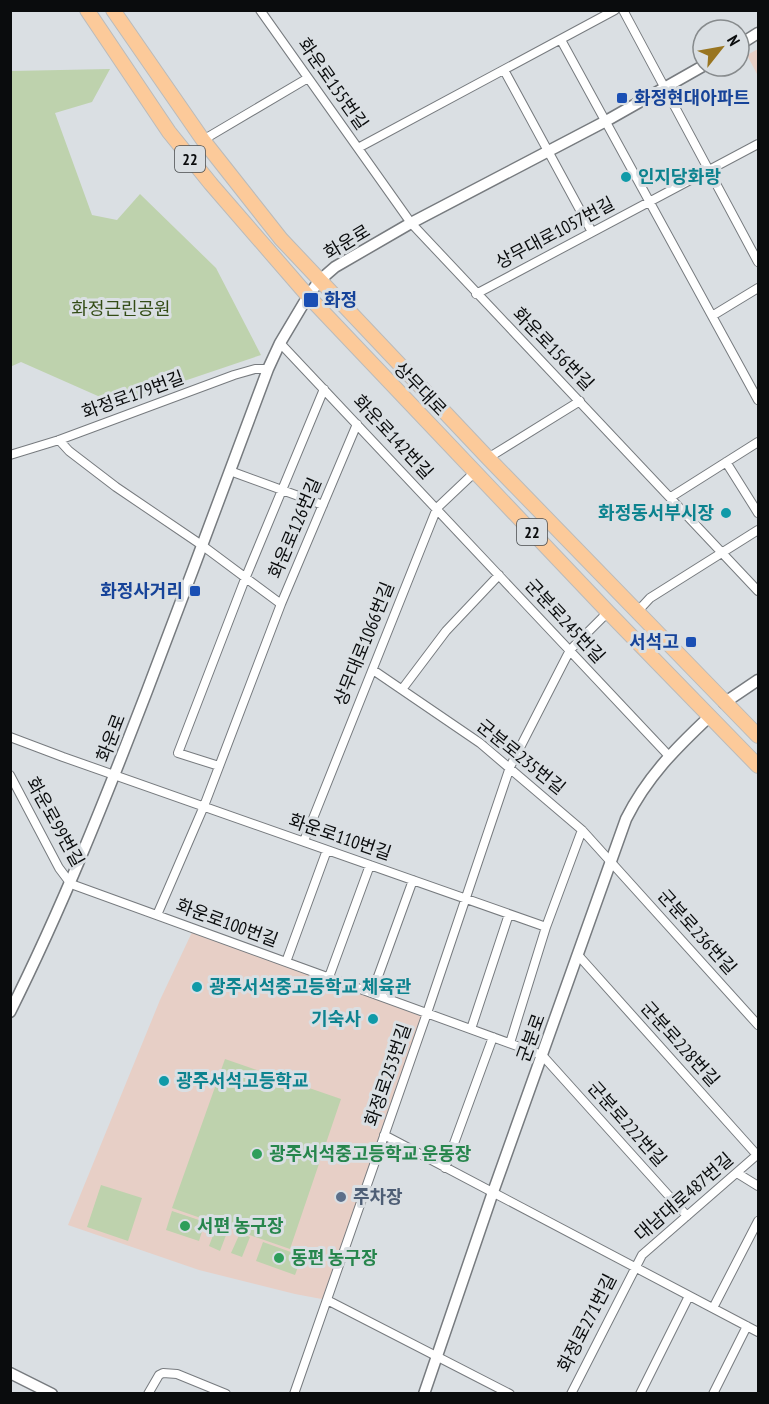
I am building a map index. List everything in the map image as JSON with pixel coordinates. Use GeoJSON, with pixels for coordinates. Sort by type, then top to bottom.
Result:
{"type":"FeatureCollection","features":[{"type":"Feature","properties":{"kind":"main road","name":"상무대로"},"geometry":{"type":"LineString","coordinates":[[87,10],[169,132],[308,296],[608,612],[759,766]]}},
{"type":"Feature","properties":{"kind":"main road","name":"상무대로"},"geometry":{"type":"LineString","coordinates":[[113,10],[203,140],[281,238],[488,458],[637,612],[654,626],[724,703],[759,736]]}},
{"type":"Feature","properties":{"kind":"street","name":"화운로155번길"},"geometry":{"type":"LineString","coordinates":[[260,10],[411,223]]}},
{"type":"Feature","properties":{"kind":"street","name":"화운로155번길"},"geometry":{"type":"LineString","coordinates":[[358,148],[615,10]]}},
{"type":"Feature","properties":{"kind":"street"},"geometry":{"type":"LineString","coordinates":[[623,10],[759,261]]}},
{"type":"Feature","properties":{"kind":"street"},"geometry":{"type":"LineString","coordinates":[[561,40],[759,400]]}},
{"type":"Feature","properties":{"kind":"street"},"geometry":{"type":"LineString","coordinates":[[504,70],[592,232]]}},
{"type":"Feature","properties":{"kind":"street","name":"화운로"},"geometry":{"type":"LineString","coordinates":[[10,1012],[71,884],[115,775],[268,369],[280,343],[308,296],[320,280],[335,267],[411,223],[606,121],[691,73]]}},
{"type":"Feature","properties":{"kind":"street"},"geometry":{"type":"LineString","coordinates":[[203,140],[308,78]]}},
{"type":"Feature","properties":{"kind":"street","name":"상무대로1057번길"},"geometry":{"type":"LineString","coordinates":[[476,294],[759,144]]}},
{"type":"Feature","properties":{"kind":"street","name":"화운로156번길"},"geometry":{"type":"LineString","coordinates":[[411,223],[759,591]]}},
{"type":"Feature","properties":{"kind":"street"},"geometry":{"type":"LineString","coordinates":[[712,316],[759,288]]}},
{"type":"Feature","properties":{"kind":"street","name":"화운로142번길"},"geometry":{"type":"LineString","coordinates":[[280,343],[437,508]]}},
{"type":"Feature","properties":{"kind":"street","name":"화정로179번길"},"geometry":{"type":"LineString","coordinates":[[10,455],[58,440],[234,375],[255,369],[268,369]]}},
{"type":"Feature","properties":{"kind":"street"},"geometry":{"type":"LineString","coordinates":[[282,489],[324,388]]}},
{"type":"Feature","properties":{"kind":"street"},"geometry":{"type":"LineString","coordinates":[[488,458],[580,401]]}},
{"type":"Feature","properties":{"kind":"street","name":"화운로126번길"},"geometry":{"type":"LineString","coordinates":[[58,440],[69,452],[116,487],[203,546],[281,604],[357,424]]}},
{"type":"Feature","properties":{"kind":"street"},"geometry":{"type":"LineString","coordinates":[[671,497],[759,442]]}},
{"type":"Feature","properties":{"kind":"street"},"geometry":{"type":"LineString","coordinates":[[726,462],[759,513]]}},
{"type":"Feature","properties":{"kind":"street"},"geometry":{"type":"LineString","coordinates":[[230,471],[323,505]]}},
{"type":"Feature","properties":{"kind":"street","name":"상무대로1066번길"},"geometry":{"type":"LineString","coordinates":[[304,841],[437,508],[475,472]]}},
{"type":"Feature","properties":{"kind":"street","name":"화운로126번길"},"geometry":{"type":"LineString","coordinates":[[219,766],[178,753],[282,489]]}},
{"type":"Feature","properties":{"kind":"street","name":"군분로245번길"},"geometry":{"type":"LineString","coordinates":[[437,508],[669,756]]}},
{"type":"Feature","properties":{"kind":"street"},"geometry":{"type":"LineString","coordinates":[[637,612],[650,598],[759,530]]}},
{"type":"Feature","properties":{"kind":"street"},"geometry":{"type":"LineString","coordinates":[[403,688],[446,631],[499,575]]}},
{"type":"Feature","properties":{"kind":"street"},"geometry":{"type":"LineString","coordinates":[[204,806],[281,604]]}},
{"type":"Feature","properties":{"kind":"street","name":"화정로253번길"},"geometry":{"type":"LineString","coordinates":[[294,1394],[510,767],[570,650],[608,612]]}},
{"type":"Feature","properties":{"kind":"street","name":"군분로235번길"},"geometry":{"type":"LineString","coordinates":[[373,670],[403,688],[510,767],[582,830],[610,861]]}},
{"type":"Feature","properties":{"kind":"street"},"geometry":{"type":"LineString","coordinates":[[724,703],[759,681]]}},
{"type":"Feature","properties":{"kind":"street","name":"군분로"},"geometry":{"type":"LineString","coordinates":[[424,1394],[493,1192],[626,819],[640,792],[669,756],[709,717]]}},
{"type":"Feature","properties":{"kind":"street","name":"화운로110번길"},"geometry":{"type":"LineString","coordinates":[[10,737],[546,927]]}},
{"type":"Feature","properties":{"kind":"street","name":"화운로99번길"},"geometry":{"type":"LineString","coordinates":[[10,775],[59,868],[71,884]]}},
{"type":"Feature","properties":{"kind":"street","name":"화운로100번길"},"geometry":{"type":"LineString","coordinates":[[157,915],[204,806]]}},
{"type":"Feature","properties":{"kind":"street"},"geometry":{"type":"LineString","coordinates":[[510,1043],[546,927],[582,830]]}},
{"type":"Feature","properties":{"kind":"street","name":"화운로100번길"},"geometry":{"type":"LineString","coordinates":[[286,962],[327,850]]}},
{"type":"Feature","properties":{"kind":"street","name":"군분로236번길"},"geometry":{"type":"LineString","coordinates":[[610,861],[759,1025]]}},
{"type":"Feature","properties":{"kind":"street"},"geometry":{"type":"LineString","coordinates":[[329,977],[370,865]]}},
{"type":"Feature","properties":{"kind":"street"},"geometry":{"type":"LineString","coordinates":[[372,993],[413,880]]}},
{"type":"Feature","properties":{"kind":"street","name":"화운로100번길"},"geometry":{"type":"LineString","coordinates":[[71,884],[542,1054]]}},
{"type":"Feature","properties":{"kind":"street"},"geometry":{"type":"LineString","coordinates":[[471,1029],[508,914]]}},
{"type":"Feature","properties":{"kind":"street","name":"군분로228번길"},"geometry":{"type":"LineString","coordinates":[[578,955],[758,1154]]}},
{"type":"Feature","properties":{"kind":"street"},"geometry":{"type":"LineString","coordinates":[[445,1168],[493,1037]]}},
{"type":"Feature","properties":{"kind":"street","name":"군분로222번길"},"geometry":{"type":"LineString","coordinates":[[542,1054],[687,1216]]}},
{"type":"Feature","properties":{"kind":"street"},"geometry":{"type":"LineString","coordinates":[[384,1135],[759,1332]]}},
{"type":"Feature","properties":{"kind":"street","name":"대남대로487번길"},"geometry":{"type":"LineString","coordinates":[[634,1267],[642,1255],[758,1154]]}},
{"type":"Feature","properties":{"kind":"street"},"geometry":{"type":"LineString","coordinates":[[736,1173],[759,1186]]}},
{"type":"Feature","properties":{"kind":"street"},"geometry":{"type":"LineString","coordinates":[[713,1308],[759,1221]]}},
{"type":"Feature","properties":{"kind":"street","name":"화정로271번길"},"geometry":{"type":"LineString","coordinates":[[571,1394],[634,1267]]}},
{"type":"Feature","properties":{"kind":"street"},"geometry":{"type":"LineString","coordinates":[[640,1394],[689,1296]]}},
{"type":"Feature","properties":{"kind":"street"},"geometry":{"type":"LineString","coordinates":[[327,1300],[510,1394]]}},
{"type":"Feature","properties":{"kind":"street"},"geometry":{"type":"LineString","coordinates":[[713,1394],[747,1326]]}},
{"type":"Feature","properties":{"kind":"street"},"geometry":{"type":"LineString","coordinates":[[148,1394],[159,1375],[169,1372],[226,1394]]}},
{"type":"Feature","properties":{"kind":"street"},"geometry":{"type":"LineString","coordinates":[[10,1374],[52,1394]]}},
{"type":"Feature","properties":{"kind":"shaded area"},"geometry":{"type":"Polygon","coordinates":[[[758,49],[758,76],[751,63],[751,53],[758,49]]]}},
{"type":"Feature","properties":{"kind":"shaded area"},"geometry":{"type":"Polygon","coordinates":[[[194,928],[427,1013],[327,1300],[199,1270],[68,1225],[160,1000],[194,928]]]}},
{"type":"Feature","properties":{"kind":"green space","name":"화정근린공원"},"geometry":{"type":"Polygon","coordinates":[[[110,69],[92,102],[55,113],[92,215],[117,220],[140,194],[216,268],[261,355],[116,404],[21,362],[10,367],[11,71],[110,69]]]}},
{"type":"Feature","properties":{"kind":"green space","name":"광주서석중고등학교 운동장"},"geometry":{"type":"Polygon","coordinates":[[[225,1059],[341,1099],[290,1249],[172,1208],[225,1059]]]}},
{"type":"Feature","properties":{"kind":"green space"},"geometry":{"type":"Polygon","coordinates":[[[101,1185],[142,1198],[128,1241],[87,1227],[101,1185]]]}},
{"type":"Feature","properties":{"kind":"green space","name":"서편 농구장"},"geometry":{"type":"Polygon","coordinates":[[[172,1211],[205,1222],[199,1241],[166,1230],[172,1211]]]}},
{"type":"Feature","properties":{"kind":"green space"},"geometry":{"type":"Polygon","coordinates":[[[217,1225],[228,1230],[220,1251],[209,1246],[217,1225]]]}},
{"type":"Feature","properties":{"kind":"green space"},"geometry":{"type":"Polygon","coordinates":[[[240,1233],[250,1237],[242,1257],[231,1253],[240,1233]]]}},
{"type":"Feature","properties":{"kind":"green space","name":"동편 농구장"},"geometry":{"type":"Polygon","coordinates":[[[263,1242],[302,1256],[295,1275],[256,1261],[263,1242]]]}},
{"type":"Feature","properties":{"kind":"place","name":"화정현대아파트"},"geometry":{"type":"Point","coordinates":[622,98]}},
{"type":"Feature","properties":{"kind":"place","name":"인지당화랑"},"geometry":{"type":"Point","coordinates":[626,177]}},
{"type":"Feature","properties":{"kind":"place","name":"화정"},"geometry":{"type":"Point","coordinates":[311,300]}},
{"type":"Feature","properties":{"kind":"place","name":"화정동서부시장"},"geometry":{"type":"Point","coordinates":[726,513]}},
{"type":"Feature","properties":{"kind":"place","name":"화정사거리"},"geometry":{"type":"Point","coordinates":[195,591]}},
{"type":"Feature","properties":{"kind":"place","name":"서석고"},"geometry":{"type":"Point","coordinates":[691,642]}},
{"type":"Feature","properties":{"kind":"place","name":"광주서석중고등학교 체육관"},"geometry":{"type":"Point","coordinates":[197,987]}},
{"type":"Feature","properties":{"kind":"place","name":"기숙사"},"geometry":{"type":"Point","coordinates":[373,1019]}},
{"type":"Feature","properties":{"kind":"place","name":"광주서석고등학교"},"geometry":{"type":"Point","coordinates":[164,1081]}},
{"type":"Feature","properties":{"kind":"place","name":"광주서석중고등학교 운동장"},"geometry":{"type":"Point","coordinates":[257,1154]}},
{"type":"Feature","properties":{"kind":"place","name":"주차장"},"geometry":{"type":"Point","coordinates":[341,1197]}},
{"type":"Feature","properties":{"kind":"place","name":"서편 농구장"},"geometry":{"type":"Point","coordinates":[185,1226]}},
{"type":"Feature","properties":{"kind":"place","name":"동편 농구장"},"geometry":{"type":"Point","coordinates":[279,1258]}}]}
